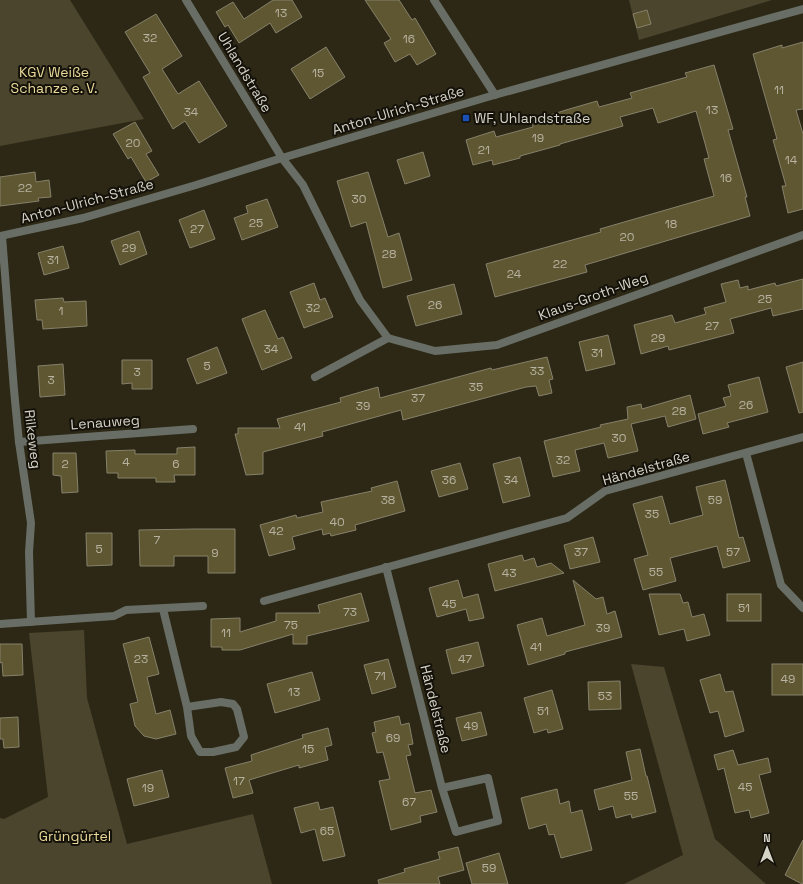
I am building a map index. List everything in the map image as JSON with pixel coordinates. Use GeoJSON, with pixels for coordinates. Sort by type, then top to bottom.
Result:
{"type":"FeatureCollection","features":[{"type":"Feature","properties":{"kind":"street","name":"Uhlandstraße"},"geometry":{"type":"LineString","coordinates":[[186,0],[282,158]]}},
{"type":"Feature","properties":{"kind":"street"},"geometry":{"type":"LineString","coordinates":[[434,0],[495,95]]}},
{"type":"Feature","properties":{"kind":"street","name":"Anton-Ulrich-Straße"},"geometry":{"type":"LineString","coordinates":[[1,236],[83,218],[495,95],[803,9]]}},
{"type":"Feature","properties":{"kind":"street"},"geometry":{"type":"LineString","coordinates":[[282,158],[304,185],[360,300],[388,338],[315,377]]}},
{"type":"Feature","properties":{"kind":"street","name":"Klaus-Groth-Weg"},"geometry":{"type":"LineString","coordinates":[[388,338],[435,351],[497,345],[803,235]]}},
{"type":"Feature","properties":{"kind":"street","name":"Rilkeweg"},"geometry":{"type":"LineString","coordinates":[[1,236],[19,442],[31,523],[29,552],[32,622]]}},
{"type":"Feature","properties":{"kind":"street","name":"Lenauweg"},"geometry":{"type":"LineString","coordinates":[[19,442],[193,429]]}},
{"type":"Feature","properties":{"kind":"street","name":"Händelstraße"},"geometry":{"type":"LineString","coordinates":[[264,601],[566,518],[605,491],[803,437]]}},
{"type":"Feature","properties":{"kind":"street"},"geometry":{"type":"LineString","coordinates":[[746,453],[781,585],[803,608]]}},
{"type":"Feature","properties":{"kind":"street","name":"Händelstraße"},"geometry":{"type":"LineString","coordinates":[[386,567],[442,788],[456,832],[498,821],[488,778],[442,788]]}},
{"type":"Feature","properties":{"kind":"street"},"geometry":{"type":"LineString","coordinates":[[0,624],[114,616],[126,610],[203,606]]}},
{"type":"Feature","properties":{"kind":"street"},"geometry":{"type":"LineString","coordinates":[[163,609],[187,707],[191,736],[200,752],[213,752],[236,747],[244,737],[237,709],[233,704],[221,702],[187,707]]}},
{"type":"Feature","properties":{"kind":"green space","name":"KGV Weiße Schanze e. V."},"geometry":{"type":"Polygon","coordinates":[[[0,0],[70,0],[144,119],[0,146],[0,0]]]}},
{"type":"Feature","properties":{"kind":"green space"},"geometry":{"type":"Polygon","coordinates":[[[629,0],[772,0],[639,40],[629,0]]]}},
{"type":"Feature","properties":{"kind":"green space","name":"Grüngürtel"},"geometry":{"type":"Polygon","coordinates":[[[84,630],[87,698],[127,844],[253,814],[272,884],[0,884],[0,818],[4,819],[48,797],[29,633],[84,630]]]}},
{"type":"Feature","properties":{"kind":"green space"},"geometry":{"type":"Polygon","coordinates":[[[631,664],[664,667],[715,839],[766,884],[624,884],[683,855],[631,664]]]}},
{"type":"Feature","properties":{"kind":"building"},"geometry":{"type":"Polygon","coordinates":[[[273,0],[292,0],[302,17],[276,33],[270,23],[239,43],[228,25],[225,27],[216,12],[233,2],[244,19],[273,0]]]}},
{"type":"Feature","properties":{"kind":"building"},"geometry":{"type":"Polygon","coordinates":[[[365,0],[399,0],[412,20],[415,18],[436,54],[417,65],[410,54],[395,62],[384,43],[391,39],[365,0]]]}},
{"type":"Feature","properties":{"kind":"building"},"geometry":{"type":"Polygon","coordinates":[[[647,10],[651,24],[637,28],[633,14],[647,10]]]}},
{"type":"Feature","properties":{"kind":"building"},"geometry":{"type":"Polygon","coordinates":[[[156,14],[182,56],[162,69],[178,94],[199,81],[227,126],[199,143],[185,121],[173,129],[143,77],[150,73],[125,32],[156,14]]]}},
{"type":"Feature","properties":{"kind":"building"},"geometry":{"type":"Polygon","coordinates":[[[803,42],[803,109],[796,110],[803,134],[803,209],[788,213],[782,186],[786,186],[773,140],[777,139],[753,54],[782,45],[782,48],[803,42]]]}},
{"type":"Feature","properties":{"kind":"building"},"geometry":{"type":"Polygon","coordinates":[[[326,47],[345,77],[310,99],[291,69],[326,47]]]}},
{"type":"Feature","properties":{"kind":"building"},"geometry":{"type":"Polygon","coordinates":[[[714,65],[733,129],[728,130],[747,197],[745,197],[750,216],[585,265],[587,272],[495,297],[486,264],[601,232],[600,229],[714,196],[704,159],[709,158],[696,111],[658,123],[653,108],[620,117],[623,126],[493,165],[492,160],[473,165],[466,140],[494,131],[496,137],[533,127],[532,121],[597,101],[599,107],[632,98],[630,93],[687,77],[685,73],[714,65]]]}},
{"type":"Feature","properties":{"kind":"building"},"geometry":{"type":"Polygon","coordinates":[[[135,122],[152,151],[146,154],[159,175],[146,182],[131,157],[128,159],[113,134],[135,122]]]}},
{"type":"Feature","properties":{"kind":"building"},"geometry":{"type":"Polygon","coordinates":[[[423,152],[430,176],[405,184],[397,160],[423,152]]]}},
{"type":"Feature","properties":{"kind":"building"},"geometry":{"type":"Polygon","coordinates":[[[35,172],[36,182],[49,180],[51,197],[38,198],[39,201],[0,206],[0,177],[35,172]]]}},
{"type":"Feature","properties":{"kind":"building"},"geometry":{"type":"Polygon","coordinates":[[[368,172],[388,237],[399,233],[412,280],[383,288],[366,222],[351,227],[337,181],[368,172]]]}},
{"type":"Feature","properties":{"kind":"building"},"geometry":{"type":"Polygon","coordinates":[[[267,199],[278,227],[242,240],[234,218],[248,213],[246,206],[267,199]]]}},
{"type":"Feature","properties":{"kind":"building"},"geometry":{"type":"Polygon","coordinates":[[[204,210],[215,239],[190,248],[179,220],[204,210]]]}},
{"type":"Feature","properties":{"kind":"building"},"geometry":{"type":"Polygon","coordinates":[[[139,231],[147,254],[120,265],[111,241],[139,231]]]}},
{"type":"Feature","properties":{"kind":"building"},"geometry":{"type":"Polygon","coordinates":[[[63,246],[69,268],[44,275],[38,253],[63,246]]]}},
{"type":"Feature","properties":{"kind":"building"},"geometry":{"type":"Polygon","coordinates":[[[803,279],[803,309],[773,316],[771,308],[730,319],[734,333],[669,350],[668,346],[641,354],[634,325],[672,315],[675,323],[706,314],[704,308],[726,302],[721,284],[738,280],[740,288],[748,286],[748,290],[775,283],[776,286],[803,279]]]}},
{"type":"Feature","properties":{"kind":"building"},"geometry":{"type":"Polygon","coordinates":[[[314,283],[320,300],[325,298],[333,317],[304,328],[290,292],[314,283]]]}},
{"type":"Feature","properties":{"kind":"building"},"geometry":{"type":"Polygon","coordinates":[[[454,284],[462,314],[416,326],[407,296],[454,284]]]}},
{"type":"Feature","properties":{"kind":"building"},"geometry":{"type":"Polygon","coordinates":[[[63,298],[64,302],[86,301],[87,326],[43,329],[42,320],[37,320],[35,300],[63,298]]]}},
{"type":"Feature","properties":{"kind":"building"},"geometry":{"type":"Polygon","coordinates":[[[265,310],[278,339],[283,337],[292,358],[262,370],[242,319],[265,310]]]}},
{"type":"Feature","properties":{"kind":"building"},"geometry":{"type":"Polygon","coordinates":[[[608,335],[615,364],[586,371],[579,342],[608,335]]]}},
{"type":"Feature","properties":{"kind":"building"},"geometry":{"type":"Polygon","coordinates":[[[217,347],[227,373],[197,384],[187,359],[217,347]]]}},
{"type":"Feature","properties":{"kind":"building"},"geometry":{"type":"Polygon","coordinates":[[[547,357],[553,379],[549,380],[552,393],[539,396],[536,386],[526,387],[403,420],[401,410],[322,432],[323,436],[263,452],[263,474],[246,475],[235,434],[238,434],[238,428],[280,428],[277,419],[341,402],[340,398],[378,387],[380,398],[491,368],[492,370],[547,357]]]}},
{"type":"Feature","properties":{"kind":"building"},"geometry":{"type":"Polygon","coordinates":[[[122,360],[152,360],[152,389],[132,389],[132,383],[122,384],[122,360]]]}},
{"type":"Feature","properties":{"kind":"building"},"geometry":{"type":"Polygon","coordinates":[[[803,362],[803,412],[799,413],[786,367],[803,362]]]}},
{"type":"Feature","properties":{"kind":"building"},"geometry":{"type":"Polygon","coordinates":[[[63,364],[65,395],[40,397],[38,366],[63,364]]]}},
{"type":"Feature","properties":{"kind":"building"},"geometry":{"type":"Polygon","coordinates":[[[759,377],[768,412],[727,423],[729,427],[703,434],[698,414],[726,406],[723,398],[731,396],[728,385],[759,377]]]}},
{"type":"Feature","properties":{"kind":"building"},"geometry":{"type":"Polygon","coordinates":[[[690,395],[696,419],[668,427],[665,416],[631,424],[638,451],[608,458],[604,443],[575,450],[580,471],[553,477],[544,441],[601,427],[600,425],[628,419],[627,407],[641,404],[642,409],[690,395]]]}},
{"type":"Feature","properties":{"kind":"building"},"geometry":{"type":"Polygon","coordinates":[[[195,447],[195,475],[174,475],[175,482],[156,482],[156,478],[118,478],[118,473],[107,473],[106,451],[135,450],[135,454],[177,454],[177,448],[195,447]]]}},
{"type":"Feature","properties":{"kind":"building"},"geometry":{"type":"Polygon","coordinates":[[[53,453],[76,453],[78,492],[62,493],[61,476],[53,475],[53,453]]]}},
{"type":"Feature","properties":{"kind":"building"},"geometry":{"type":"Polygon","coordinates":[[[520,457],[530,496],[503,503],[493,464],[520,457]]]}},
{"type":"Feature","properties":{"kind":"building"},"geometry":{"type":"Polygon","coordinates":[[[460,463],[468,489],[439,497],[431,471],[460,463]]]}},
{"type":"Feature","properties":{"kind":"building"},"geometry":{"type":"Polygon","coordinates":[[[725,480],[739,538],[743,537],[750,561],[723,568],[717,546],[670,558],[676,581],[643,590],[634,559],[648,555],[633,504],[662,496],[670,524],[703,515],[696,487],[725,480]]]}},
{"type":"Feature","properties":{"kind":"building"},"geometry":{"type":"Polygon","coordinates":[[[397,481],[405,511],[355,525],[356,530],[331,536],[330,533],[323,535],[322,529],[292,537],[295,549],[269,556],[260,525],[296,515],[297,518],[323,512],[321,502],[372,491],[371,488],[397,481]]]}},
{"type":"Feature","properties":{"kind":"building"},"geometry":{"type":"Polygon","coordinates":[[[235,529],[235,573],[208,573],[208,556],[174,556],[174,566],[140,566],[139,530],[235,529]]]}},
{"type":"Feature","properties":{"kind":"building"},"geometry":{"type":"Polygon","coordinates":[[[86,533],[112,533],[112,565],[87,566],[86,533]]]}},
{"type":"Feature","properties":{"kind":"building"},"geometry":{"type":"Polygon","coordinates":[[[593,537],[600,562],[570,569],[564,545],[593,537]]]}},
{"type":"Feature","properties":{"kind":"building"},"geometry":{"type":"Polygon","coordinates":[[[522,555],[524,561],[534,558],[537,567],[551,563],[564,573],[495,591],[488,564],[522,555]]]}},
{"type":"Feature","properties":{"kind":"building"},"geometry":{"type":"Polygon","coordinates":[[[458,580],[463,598],[478,594],[484,618],[469,621],[466,609],[437,617],[429,588],[458,580]]]}},
{"type":"Feature","properties":{"kind":"building"},"geometry":{"type":"Polygon","coordinates":[[[573,580],[596,599],[603,597],[607,614],[615,611],[622,637],[565,652],[565,654],[528,665],[517,625],[542,618],[547,636],[585,625],[573,580]]]}},
{"type":"Feature","properties":{"kind":"building"},"geometry":{"type":"Polygon","coordinates":[[[361,593],[369,621],[307,636],[307,644],[293,644],[293,634],[240,650],[222,650],[222,647],[211,647],[211,619],[240,618],[240,632],[276,621],[276,613],[320,613],[318,605],[361,593]]]}},
{"type":"Feature","properties":{"kind":"building"},"geometry":{"type":"Polygon","coordinates":[[[649,594],[680,594],[683,603],[688,602],[692,617],[704,614],[710,635],[687,641],[684,629],[659,635],[649,594]]]}},
{"type":"Feature","properties":{"kind":"building"},"geometry":{"type":"Polygon","coordinates":[[[727,594],[761,594],[761,621],[727,621],[727,594]]]}},
{"type":"Feature","properties":{"kind":"building"},"geometry":{"type":"Polygon","coordinates":[[[149,637],[159,674],[147,677],[156,714],[170,710],[176,734],[156,739],[144,736],[135,726],[130,704],[138,702],[123,644],[149,637]]]}},
{"type":"Feature","properties":{"kind":"building"},"geometry":{"type":"Polygon","coordinates":[[[478,642],[484,666],[452,674],[446,650],[478,642]]]}},
{"type":"Feature","properties":{"kind":"building"},"geometry":{"type":"Polygon","coordinates":[[[0,644],[22,644],[23,675],[3,676],[2,662],[0,663],[0,644]]]}},
{"type":"Feature","properties":{"kind":"building"},"geometry":{"type":"Polygon","coordinates":[[[388,659],[396,687],[372,694],[364,665],[388,659]]]}},
{"type":"Feature","properties":{"kind":"building"},"geometry":{"type":"Polygon","coordinates":[[[772,664],[803,664],[803,695],[772,695],[772,664]]]}},
{"type":"Feature","properties":{"kind":"building"},"geometry":{"type":"Polygon","coordinates":[[[312,672],[320,700],[275,713],[267,684],[312,672]]]}},
{"type":"Feature","properties":{"kind":"building"},"geometry":{"type":"Polygon","coordinates":[[[720,674],[725,692],[733,691],[744,731],[725,737],[718,711],[710,713],[700,680],[720,674]]]}},
{"type":"Feature","properties":{"kind":"building"},"geometry":{"type":"Polygon","coordinates":[[[620,681],[621,709],[589,710],[588,682],[620,681]]]}},
{"type":"Feature","properties":{"kind":"building"},"geometry":{"type":"Polygon","coordinates":[[[552,690],[563,729],[548,733],[547,729],[534,733],[524,698],[552,690]]]}},
{"type":"Feature","properties":{"kind":"building"},"geometry":{"type":"Polygon","coordinates":[[[481,712],[487,735],[462,741],[456,718],[481,712]]]}},
{"type":"Feature","properties":{"kind":"building"},"geometry":{"type":"Polygon","coordinates":[[[399,716],[401,725],[409,723],[413,744],[408,745],[411,755],[406,756],[415,793],[431,790],[437,812],[420,816],[421,822],[391,830],[379,781],[390,779],[383,752],[377,753],[372,733],[376,732],[374,722],[399,716]]]}},
{"type":"Feature","properties":{"kind":"building"},"geometry":{"type":"Polygon","coordinates":[[[18,717],[19,747],[4,748],[3,739],[0,739],[0,718],[18,717]]]}},
{"type":"Feature","properties":{"kind":"building"},"geometry":{"type":"Polygon","coordinates":[[[328,728],[332,745],[325,747],[328,760],[299,768],[299,765],[249,780],[253,793],[233,798],[225,768],[252,761],[251,755],[303,738],[302,735],[328,728]]]}},
{"type":"Feature","properties":{"kind":"building"},"geometry":{"type":"Polygon","coordinates":[[[640,749],[656,812],[632,818],[631,814],[616,818],[613,806],[599,810],[594,790],[632,780],[626,752],[640,749]]]}},
{"type":"Feature","properties":{"kind":"building"},"geometry":{"type":"Polygon","coordinates":[[[733,750],[738,765],[768,758],[771,772],[759,775],[769,813],[751,818],[749,810],[735,813],[724,768],[718,770],[714,755],[733,750]]]}},
{"type":"Feature","properties":{"kind":"building"},"geometry":{"type":"Polygon","coordinates":[[[162,770],[169,797],[134,806],[127,779],[162,770]]]}},
{"type":"Feature","properties":{"kind":"building"},"geometry":{"type":"Polygon","coordinates":[[[557,789],[560,804],[569,801],[571,813],[582,810],[592,850],[561,858],[554,834],[549,835],[546,824],[529,829],[521,798],[557,789]]]}},
{"type":"Feature","properties":{"kind":"building"},"geometry":{"type":"Polygon","coordinates":[[[318,802],[320,810],[333,807],[345,856],[323,861],[315,829],[301,833],[294,808],[318,802]]]}},
{"type":"Feature","properties":{"kind":"building"},"geometry":{"type":"Polygon","coordinates":[[[803,840],[803,884],[802,884],[785,875],[803,840]]]}},
{"type":"Feature","properties":{"kind":"building"},"geometry":{"type":"Polygon","coordinates":[[[458,847],[464,870],[438,877],[440,884],[379,884],[378,880],[405,872],[404,869],[440,859],[438,852],[458,847]]]}},
{"type":"Feature","properties":{"kind":"building"},"geometry":{"type":"Polygon","coordinates":[[[499,853],[508,884],[472,884],[466,863],[499,853]]]}},
{"type":"Feature","properties":{"kind":"place","name":"WF, Uhlandstraße"},"geometry":{"type":"Point","coordinates":[466,118]}}]}
